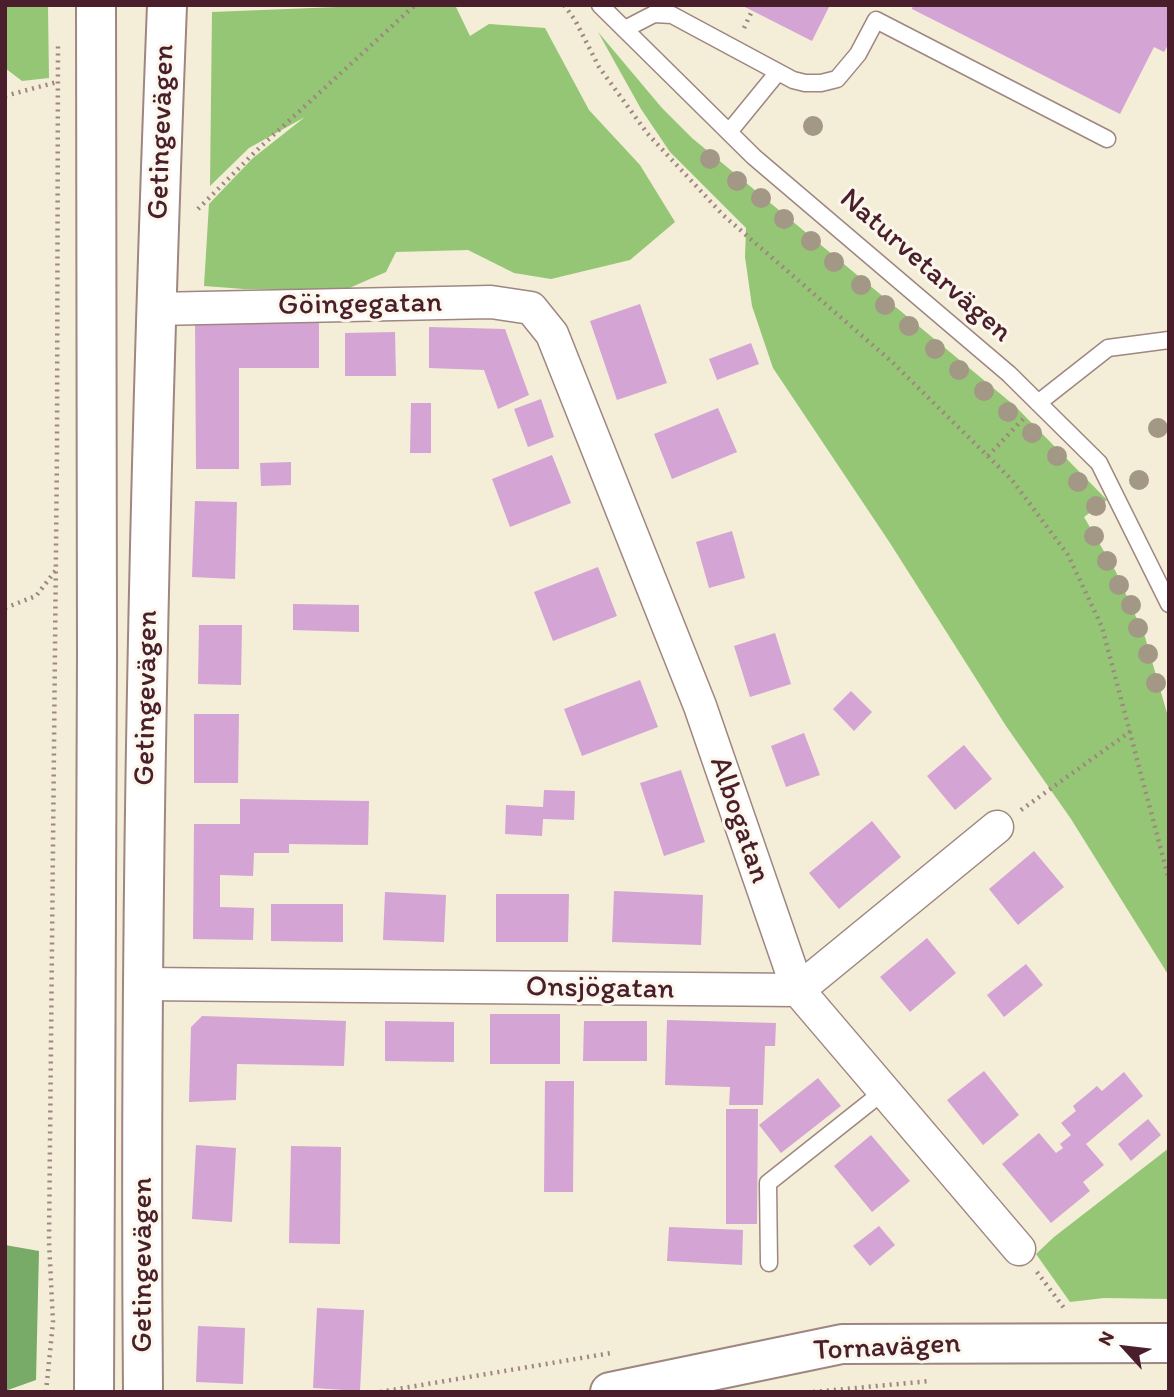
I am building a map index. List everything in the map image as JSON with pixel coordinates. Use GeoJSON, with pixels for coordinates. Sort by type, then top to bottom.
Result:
{"type":"FeatureCollection","features":[{"type":"Feature","properties":{"kind":"main road","name":"Getingevägen"},"geometry":{"type":"LineString","coordinates":[[94,1392],[96,5]]}},
{"type":"Feature","properties":{"kind":"main road","name":"Getingevägen"},"geometry":{"type":"LineString","coordinates":[[143,1392],[143,984],[147,639],[155,309],[167,5]]}},
{"type":"Feature","properties":{"kind":"main road","name":"Tornavägen"},"geometry":{"type":"LineString","coordinates":[[610,1392],[842,1344],[1169,1343]]}},
{"type":"Feature","properties":{"kind":"street","name":"Göingegatan"},"geometry":{"type":"LineString","coordinates":[[155,309],[491,302],[531,308],[552,334]]}},
{"type":"Feature","properties":{"kind":"street","name":"Albogatan"},"geometry":{"type":"LineString","coordinates":[[552,334],[700,706],[799,990],[1019,1249]]}},
{"type":"Feature","properties":{"kind":"street"},"geometry":{"type":"LineString","coordinates":[[799,990],[998,827]]}},
{"type":"Feature","properties":{"kind":"street","name":"Onsjögatan"},"geometry":{"type":"LineString","coordinates":[[143,984],[799,990]]}},
{"type":"Feature","properties":{"kind":"lane","name":"Naturvetarvägen"},"geometry":{"type":"LineString","coordinates":[[600,5],[765,166],[1009,374],[1099,463],[1169,604]]}},
{"type":"Feature","properties":{"kind":"lane"},"geometry":{"type":"LineString","coordinates":[[625,29],[654,14],[672,15],[793,80],[805,83],[836,79],[858,54],[876,20],[1107,139]]}},
{"type":"Feature","properties":{"kind":"lane"},"geometry":{"type":"LineString","coordinates":[[729,132],[778,72]]}},
{"type":"Feature","properties":{"kind":"lane"},"geometry":{"type":"LineString","coordinates":[[1038,403],[1108,348],[1169,340]]}},
{"type":"Feature","properties":{"kind":"lane"},"geometry":{"type":"LineString","coordinates":[[769,1263],[768,1183],[884,1091]]}},
{"type":"Feature","properties":{"kind":"path"},"geometry":{"type":"LineString","coordinates":[[198,209],[256,150],[415,5]]}},
{"type":"Feature","properties":{"kind":"path"},"geometry":{"type":"LineString","coordinates":[[564,5],[575,20],[599,67],[647,133],[723,215],[891,361],[1012,480],[1068,555],[1102,627],[1169,880]]}},
{"type":"Feature","properties":{"kind":"path"},"geometry":{"type":"LineString","coordinates":[[46,1392],[53,1322],[49,1242],[58,32]]}},
{"type":"Feature","properties":{"kind":"path"},"geometry":{"type":"LineString","coordinates":[[5,96],[57,82]]}},
{"type":"Feature","properties":{"kind":"path"},"geometry":{"type":"LineString","coordinates":[[988,456],[1038,403]]}},
{"type":"Feature","properties":{"kind":"path"},"geometry":{"type":"LineString","coordinates":[[5,608],[36,596],[56,570]]}},
{"type":"Feature","properties":{"kind":"path"},"geometry":{"type":"LineString","coordinates":[[998,827],[1131,731]]}},
{"type":"Feature","properties":{"kind":"path"},"geometry":{"type":"LineString","coordinates":[[1019,1249],[1064,1308]]}},
{"type":"Feature","properties":{"kind":"green space"},"geometry":{"type":"Polygon","coordinates":[[[5,5],[48,7],[49,78],[22,81],[5,68],[5,5]]]}},
{"type":"Feature","properties":{"kind":"green space"},"geometry":{"type":"Polygon","coordinates":[[[455,5],[470,36],[489,24],[545,28],[589,110],[640,165],[675,222],[630,260],[551,279],[514,273],[468,250],[396,252],[386,272],[347,289],[244,289],[204,286],[209,204],[253,158],[305,117],[249,148],[210,186],[212,12],[455,5]]]}},
{"type":"Feature","properties":{"kind":"green space"},"geometry":{"type":"Polygon","coordinates":[[[598,32],[662,108],[692,138],[1015,406],[1107,500],[1084,517],[1116,572],[1145,637],[1169,720],[1169,976],[1071,819],[1006,726],[890,543],[773,368],[752,306],[745,257],[746,228],[670,152],[641,109],[598,32]]]}},
{"type":"Feature","properties":{"kind":"green space"},"geometry":{"type":"Polygon","coordinates":[[[1169,1148],[1169,1299],[1104,1298],[1070,1302],[1036,1254],[1169,1148]]]}},
{"type":"Feature","properties":{"kind":"green space"},"geometry":{"type":"Polygon","coordinates":[[[5,1245],[39,1251],[36,1380],[5,1391],[5,1245]]]}},
{"type":"Feature","properties":{"kind":"building"},"geometry":{"type":"Polygon","coordinates":[[[741,5],[830,5],[812,41],[741,5]]]}},
{"type":"Feature","properties":{"kind":"building"},"geometry":{"type":"Polygon","coordinates":[[[913,5],[1169,5],[1169,43],[1164,52],[1154,47],[1120,114],[912,9],[913,5]]]}},
{"type":"Feature","properties":{"kind":"building"},"geometry":{"type":"Polygon","coordinates":[[[640,304],[667,383],[617,400],[590,321],[640,304]]]}},
{"type":"Feature","properties":{"kind":"building"},"geometry":{"type":"Polygon","coordinates":[[[319,322],[319,368],[239,368],[239,469],[196,469],[195,323],[319,322]]]}},
{"type":"Feature","properties":{"kind":"building"},"geometry":{"type":"Polygon","coordinates":[[[429,327],[505,329],[529,395],[498,409],[484,370],[429,368],[429,327]]]}},
{"type":"Feature","properties":{"kind":"building"},"geometry":{"type":"Polygon","coordinates":[[[395,332],[396,376],[345,376],[345,333],[395,332]]]}},
{"type":"Feature","properties":{"kind":"building"},"geometry":{"type":"Polygon","coordinates":[[[751,343],[759,364],[717,380],[709,359],[751,343]]]}},
{"type":"Feature","properties":{"kind":"building"},"geometry":{"type":"Polygon","coordinates":[[[541,399],[554,437],[528,447],[514,409],[541,399]]]}},
{"type":"Feature","properties":{"kind":"building"},"geometry":{"type":"Polygon","coordinates":[[[411,403],[431,403],[431,453],[410,453],[411,403]]]}},
{"type":"Feature","properties":{"kind":"building"},"geometry":{"type":"Polygon","coordinates":[[[718,408],[737,452],[672,479],[654,434],[718,408]]]}},
{"type":"Feature","properties":{"kind":"building"},"geometry":{"type":"Polygon","coordinates":[[[552,455],[571,503],[510,527],[492,479],[552,455]]]}},
{"type":"Feature","properties":{"kind":"building"},"geometry":{"type":"Polygon","coordinates":[[[291,462],[291,485],[261,486],[260,463],[291,462]]]}},
{"type":"Feature","properties":{"kind":"building"},"geometry":{"type":"Polygon","coordinates":[[[195,501],[237,502],[235,579],[192,577],[195,501]]]}},
{"type":"Feature","properties":{"kind":"building"},"geometry":{"type":"Polygon","coordinates":[[[732,531],[745,578],[709,588],[696,542],[732,531]]]}},
{"type":"Feature","properties":{"kind":"building"},"geometry":{"type":"Polygon","coordinates":[[[598,567],[617,616],[553,641],[534,592],[598,567]]]}},
{"type":"Feature","properties":{"kind":"building"},"geometry":{"type":"Polygon","coordinates":[[[293,604],[359,605],[359,632],[293,630],[293,604]]]}},
{"type":"Feature","properties":{"kind":"building"},"geometry":{"type":"Polygon","coordinates":[[[199,625],[242,625],[241,685],[198,684],[199,625]]]}},
{"type":"Feature","properties":{"kind":"building"},"geometry":{"type":"Polygon","coordinates":[[[775,633],[791,684],[750,697],[734,646],[775,633]]]}},
{"type":"Feature","properties":{"kind":"building"},"geometry":{"type":"Polygon","coordinates":[[[640,680],[658,727],[582,756],[564,709],[640,680]]]}},
{"type":"Feature","properties":{"kind":"building"},"geometry":{"type":"Polygon","coordinates":[[[851,691],[872,712],[854,731],[833,709],[851,691]]]}},
{"type":"Feature","properties":{"kind":"building"},"geometry":{"type":"Polygon","coordinates":[[[194,714],[239,714],[238,783],[194,783],[194,714]]]}},
{"type":"Feature","properties":{"kind":"building"},"geometry":{"type":"Polygon","coordinates":[[[804,733],[820,775],[786,787],[771,746],[804,733]]]}},
{"type":"Feature","properties":{"kind":"building"},"geometry":{"type":"Polygon","coordinates":[[[964,745],[992,779],[955,810],[927,776],[964,745]]]}},
{"type":"Feature","properties":{"kind":"building"},"geometry":{"type":"Polygon","coordinates":[[[681,770],[705,842],[664,856],[640,783],[681,770]]]}},
{"type":"Feature","properties":{"kind":"building"},"geometry":{"type":"Polygon","coordinates":[[[544,790],[575,791],[574,820],[543,819],[542,836],[505,834],[506,805],[543,807],[544,790]]]}},
{"type":"Feature","properties":{"kind":"building"},"geometry":{"type":"Polygon","coordinates":[[[240,799],[369,801],[368,845],[289,844],[289,853],[254,853],[253,876],[220,875],[220,907],[254,908],[253,940],[193,939],[194,824],[240,824],[240,799]]]}},
{"type":"Feature","properties":{"kind":"building"},"geometry":{"type":"Polygon","coordinates":[[[872,821],[901,857],[839,909],[809,873],[872,821]]]}},
{"type":"Feature","properties":{"kind":"building"},"geometry":{"type":"Polygon","coordinates":[[[1034,851],[1064,887],[1018,925],[989,889],[1034,851]]]}},
{"type":"Feature","properties":{"kind":"building"},"geometry":{"type":"Polygon","coordinates":[[[614,891],[703,895],[701,945],[612,942],[614,891]]]}},
{"type":"Feature","properties":{"kind":"building"},"geometry":{"type":"Polygon","coordinates":[[[385,892],[446,895],[444,942],[383,940],[385,892]]]}},
{"type":"Feature","properties":{"kind":"building"},"geometry":{"type":"Polygon","coordinates":[[[496,894],[569,894],[568,942],[496,942],[496,894]]]}},
{"type":"Feature","properties":{"kind":"building"},"geometry":{"type":"Polygon","coordinates":[[[271,904],[343,904],[343,942],[271,941],[271,904]]]}},
{"type":"Feature","properties":{"kind":"building"},"geometry":{"type":"Polygon","coordinates":[[[927,938],[956,973],[910,1012],[880,977],[927,938]]]}},
{"type":"Feature","properties":{"kind":"building"},"geometry":{"type":"Polygon","coordinates":[[[1026,964],[1043,985],[1004,1017],[987,995],[1026,964]]]}},
{"type":"Feature","properties":{"kind":"building"},"geometry":{"type":"Polygon","coordinates":[[[490,1014],[560,1014],[560,1064],[490,1064],[490,1014]]]}},
{"type":"Feature","properties":{"kind":"building"},"geometry":{"type":"Polygon","coordinates":[[[202,1016],[346,1021],[344,1066],[237,1064],[236,1100],[189,1102],[191,1027],[202,1016]]]}},
{"type":"Feature","properties":{"kind":"building"},"geometry":{"type":"Polygon","coordinates":[[[667,1020],[776,1023],[775,1046],[765,1046],[763,1105],[729,1105],[730,1087],[665,1085],[667,1020]]]}},
{"type":"Feature","properties":{"kind":"building"},"geometry":{"type":"Polygon","coordinates":[[[385,1021],[454,1022],[454,1062],[385,1061],[385,1021]]]}},
{"type":"Feature","properties":{"kind":"building"},"geometry":{"type":"Polygon","coordinates":[[[584,1021],[647,1021],[647,1061],[583,1061],[584,1021]]]}},
{"type":"Feature","properties":{"kind":"building"},"geometry":{"type":"Polygon","coordinates":[[[984,1071],[1019,1115],[983,1145],[947,1100],[984,1071]]]}},
{"type":"Feature","properties":{"kind":"building"},"geometry":{"type":"Polygon","coordinates":[[[1124,1072],[1143,1096],[1086,1144],[1104,1165],[1083,1182],[1090,1191],[1051,1223],[1002,1164],[1039,1133],[1056,1153],[1063,1148],[1060,1144],[1071,1135],[1061,1123],[1076,1111],[1073,1106],[1097,1086],[1102,1091],[1124,1072]]]}},
{"type":"Feature","properties":{"kind":"building"},"geometry":{"type":"Polygon","coordinates":[[[818,1078],[841,1106],[781,1153],[759,1125],[818,1078]]]}},
{"type":"Feature","properties":{"kind":"building"},"geometry":{"type":"Polygon","coordinates":[[[545,1081],[574,1081],[573,1192],[544,1192],[545,1081]]]}},
{"type":"Feature","properties":{"kind":"building"},"geometry":{"type":"Polygon","coordinates":[[[726,1109],[758,1109],[757,1224],[726,1224],[726,1109]]]}},
{"type":"Feature","properties":{"kind":"building"},"geometry":{"type":"Polygon","coordinates":[[[1148,1119],[1161,1135],[1131,1161],[1118,1144],[1148,1119]]]}},
{"type":"Feature","properties":{"kind":"building"},"geometry":{"type":"Polygon","coordinates":[[[871,1135],[910,1181],[872,1212],[834,1166],[871,1135]]]}},
{"type":"Feature","properties":{"kind":"building"},"geometry":{"type":"Polygon","coordinates":[[[196,1145],[236,1148],[232,1222],[192,1219],[196,1145]]]}},
{"type":"Feature","properties":{"kind":"building"},"geometry":{"type":"Polygon","coordinates":[[[291,1146],[341,1147],[340,1244],[289,1243],[291,1146]]]}},
{"type":"Feature","properties":{"kind":"building"},"geometry":{"type":"Polygon","coordinates":[[[879,1226],[895,1245],[870,1266],[853,1246],[879,1226]]]}},
{"type":"Feature","properties":{"kind":"building"},"geometry":{"type":"Polygon","coordinates":[[[669,1227],[743,1230],[742,1265],[667,1261],[669,1227]]]}},
{"type":"Feature","properties":{"kind":"building"},"geometry":{"type":"Polygon","coordinates":[[[317,1308],[364,1310],[360,1391],[313,1388],[317,1308]]]}},
{"type":"Feature","properties":{"kind":"building"},"geometry":{"type":"Polygon","coordinates":[[[198,1326],[245,1328],[243,1384],[196,1382],[198,1326]]]}}]}
